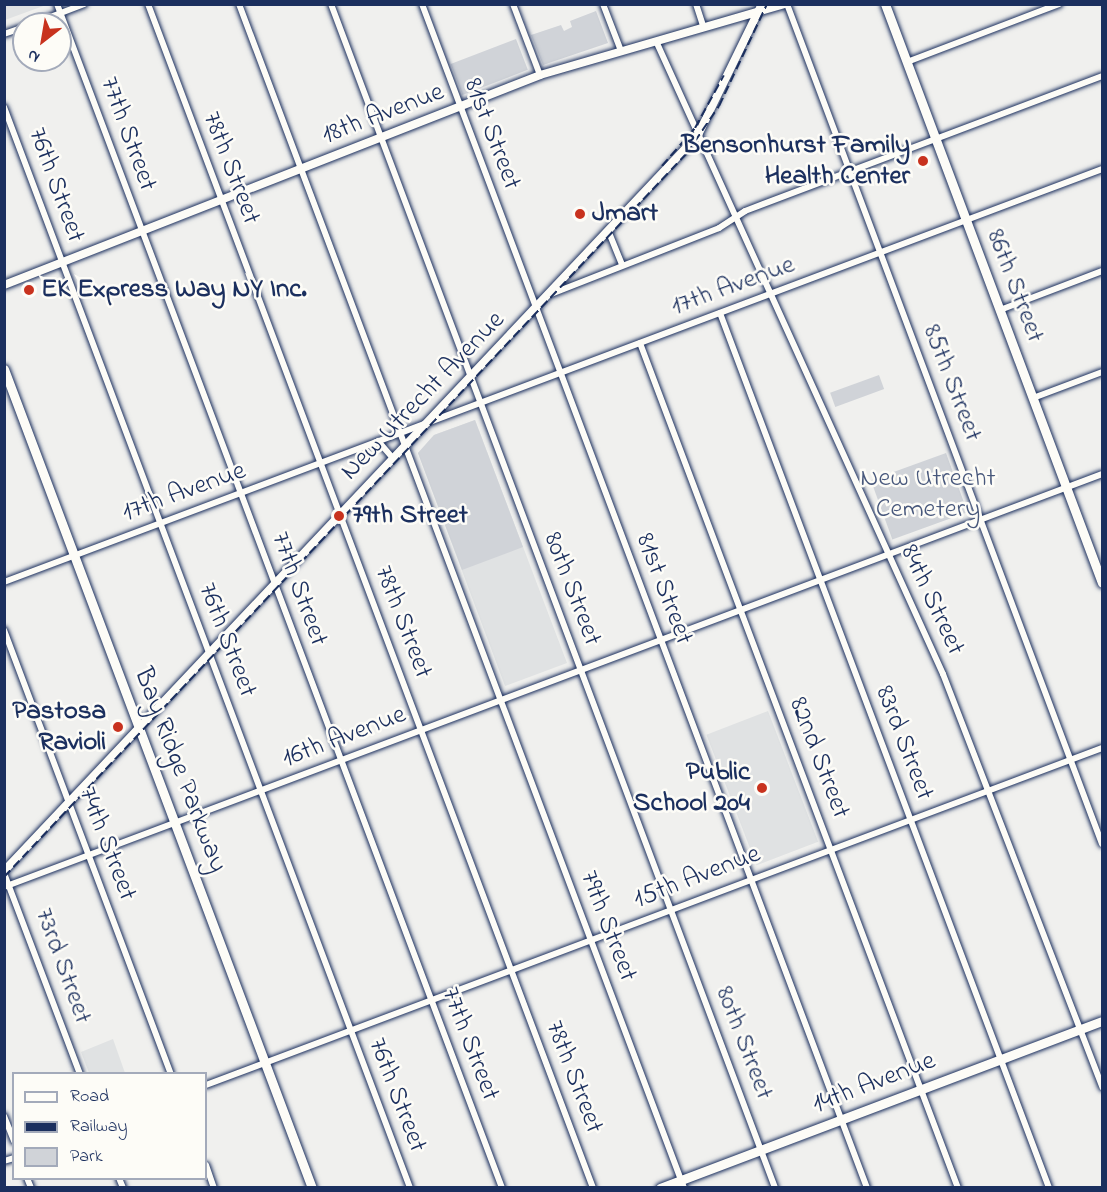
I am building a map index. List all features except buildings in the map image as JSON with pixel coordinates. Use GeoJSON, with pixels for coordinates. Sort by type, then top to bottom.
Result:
{"type":"FeatureCollection","features":[{"type":"Feature","properties":{"kind":"main road","name":"86th Street"},"geometry":{"type":"LineString","coordinates":[[885,4],[1066,487],[1100,567],[1102,583]]}},
{"type":"Feature","properties":{"kind":"main road","name":"Bay Ridge Parkway"},"geometry":{"type":"LineString","coordinates":[[4,369],[312,1188]]}},
{"type":"Feature","properties":{"kind":"main road","name":"14th Avenue"},"geometry":{"type":"LineString","coordinates":[[660,1188],[683,1184],[761,1149],[1102,1021]]}},
{"type":"Feature","properties":{"kind":"street"},"geometry":{"type":"LineString","coordinates":[[64,12],[84,4]]}},
{"type":"Feature","properties":{"kind":"street","name":"78th Street"},"geometry":{"type":"LineString","coordinates":[[148,4],[593,1188]]}},
{"type":"Feature","properties":{"kind":"street","name":"79th Street"},"geometry":{"type":"LineString","coordinates":[[239,4],[683,1184]]}},
{"type":"Feature","properties":{"kind":"street","name":"80th Street"},"geometry":{"type":"LineString","coordinates":[[331,4],[580,672],[776,1188]]}},
{"type":"Feature","properties":{"kind":"street","name":"81st Street"},"geometry":{"type":"LineString","coordinates":[[422,4],[867,1188]]}},
{"type":"Feature","properties":{"kind":"street"},"geometry":{"type":"LineString","coordinates":[[513,4],[540,75]]}},
{"type":"Feature","properties":{"kind":"street"},"geometry":{"type":"LineString","coordinates":[[603,4],[621,51]]}},
{"type":"Feature","properties":{"kind":"street"},"geometry":{"type":"LineString","coordinates":[[696,4],[704,28]]}},
{"type":"Feature","properties":{"kind":"street","name":"18th Avenue"},"geometry":{"type":"LineString","coordinates":[[4,285],[540,75],[704,28],[760,9],[786,4]]}},
{"type":"Feature","properties":{"kind":"street","name":"85th Street"},"geometry":{"type":"LineString","coordinates":[[786,4],[1102,844]]}},
{"type":"Feature","properties":{"kind":"street"},"geometry":{"type":"LineString","coordinates":[[907,62],[1059,4]]}},
{"type":"Feature","properties":{"kind":"street","name":"New Utrecht Avenue"},"geometry":{"type":"LineString","coordinates":[[4,872],[404,444],[536,309],[698,135],[760,9]]}},
{"type":"Feature","properties":{"kind":"street","name":"84th Street"},"geometry":{"type":"LineString","coordinates":[[656,41],[888,554],[991,790],[1102,1087]]}},
{"type":"Feature","properties":{"kind":"street","name":"77th Street"},"geometry":{"type":"LineString","coordinates":[[72,43],[502,1188]]}},
{"type":"Feature","properties":{"kind":"street"},"geometry":{"type":"LineString","coordinates":[[550,294],[718,228],[735,217],[1102,76]]}},
{"type":"Feature","properties":{"kind":"street","name":"76th Street"},"geometry":{"type":"LineString","coordinates":[[4,107],[410,1188]]}},
{"type":"Feature","properties":{"kind":"street","name":"17th Avenue"},"geometry":{"type":"LineString","coordinates":[[4,582],[1102,169]]}},
{"type":"Feature","properties":{"kind":"street"},"geometry":{"type":"LineString","coordinates":[[608,230],[622,265]]}},
{"type":"Feature","properties":{"kind":"street"},"geometry":{"type":"LineString","coordinates":[[1000,310],[1102,271]]}},
{"type":"Feature","properties":{"kind":"street","name":"83rd Street"},"geometry":{"type":"LineString","coordinates":[[720,313],[1049,1188]]}},
{"type":"Feature","properties":{"kind":"street","name":"82nd Street"},"geometry":{"type":"LineString","coordinates":[[640,343],[958,1188]]}},
{"type":"Feature","properties":{"kind":"street"},"geometry":{"type":"LineString","coordinates":[[1033,398],[1102,372]]}},
{"type":"Feature","properties":{"kind":"street"},"geometry":{"type":"LineString","coordinates":[[378,441],[392,457]]}},
{"type":"Feature","properties":{"kind":"street","name":"16th Avenue"},"geometry":{"type":"LineString","coordinates":[[7,886],[1102,474]]}},
{"type":"Feature","properties":{"kind":"street","name":"74th Street"},"geometry":{"type":"LineString","coordinates":[[4,630],[170,1072]]}},
{"type":"Feature","properties":{"kind":"street","name":"15th Avenue"},"geometry":{"type":"LineString","coordinates":[[207,1085],[1102,748]]}},
{"type":"Feature","properties":{"kind":"street","name":"73rd Street"},"geometry":{"type":"LineString","coordinates":[[4,872],[7,886],[79,1072]]}},
{"type":"Feature","properties":{"kind":"street"},"geometry":{"type":"LineString","coordinates":[[4,1116],[12,1136]]}},
{"type":"Feature","properties":{"kind":"street"},"geometry":{"type":"LineString","coordinates":[[207,1168],[214,1188]]}},
{"type":"Feature","properties":{"kind":"shaded area"},"geometry":{"type":"Polygon","coordinates":[[[5,4],[46,4],[27,12],[12,12],[12,17],[5,20],[5,4]]]}},
{"type":"Feature","properties":{"kind":"shaded area"},"geometry":{"type":"Polygon","coordinates":[[[475,420],[567,663],[505,686],[418,453],[434,435],[475,420]]]}},
{"type":"Feature","properties":{"kind":"shaded area","name":"Public School 204"},"geometry":{"type":"Polygon","coordinates":[[[768,711],[818,842],[757,865],[706,735],[768,711]]]}},
{"type":"Feature","properties":{"kind":"shaded area"},"geometry":{"type":"Polygon","coordinates":[[[113,1039],[125,1072],[89,1072],[81,1052],[113,1039]]]}},
{"type":"Feature","properties":{"kind":"green space"},"geometry":{"type":"Polygon","coordinates":[[[596,11],[608,43],[543,65],[531,35],[561,25],[564,31],[572,27],[570,21],[596,11]]]}},
{"type":"Feature","properties":{"kind":"green space"},"geometry":{"type":"Polygon","coordinates":[[[516,39],[528,70],[462,95],[451,64],[516,39]]]}},
{"type":"Feature","properties":{"kind":"green space"},"geometry":{"type":"Polygon","coordinates":[[[879,375],[884,389],[835,407],[830,393],[879,375]]]}},
{"type":"Feature","properties":{"kind":"green space"},"geometry":{"type":"Polygon","coordinates":[[[475,420],[523,547],[462,570],[418,453],[434,435],[475,420]]]}},
{"type":"Feature","properties":{"kind":"green space","name":"New Utrecht Cemetery"},"geometry":{"type":"Polygon","coordinates":[[[946,453],[968,512],[892,540],[871,480],[946,453]]]}},
{"type":"Feature","properties":{"kind":"railway"},"geometry":{"type":"LineString","coordinates":[[4,877],[687,153],[719,106],[767,4]]}},
{"type":"Feature","properties":{"kind":"railway"},"geometry":{"type":"LineString","coordinates":[[662,166],[695,128],[724,75]]}},
{"type":"Feature","properties":{"kind":"place","name":"Bensonhurst Family Health Center"},"geometry":{"type":"Point","coordinates":[923,161]}},
{"type":"Feature","properties":{"kind":"place","name":"Jmart"},"geometry":{"type":"Point","coordinates":[580,214]}},
{"type":"Feature","properties":{"kind":"place","name":"EK Express Way NY Inc."},"geometry":{"type":"Point","coordinates":[29,290]}},
{"type":"Feature","properties":{"kind":"place","name":"79th Street"},"geometry":{"type":"Point","coordinates":[339,516]}},
{"type":"Feature","properties":{"kind":"place","name":"Pastosa Ravioli"},"geometry":{"type":"Point","coordinates":[118,727]}},
{"type":"Feature","properties":{"kind":"place","name":"Public School 204"},"geometry":{"type":"Point","coordinates":[762,788]}}]}
